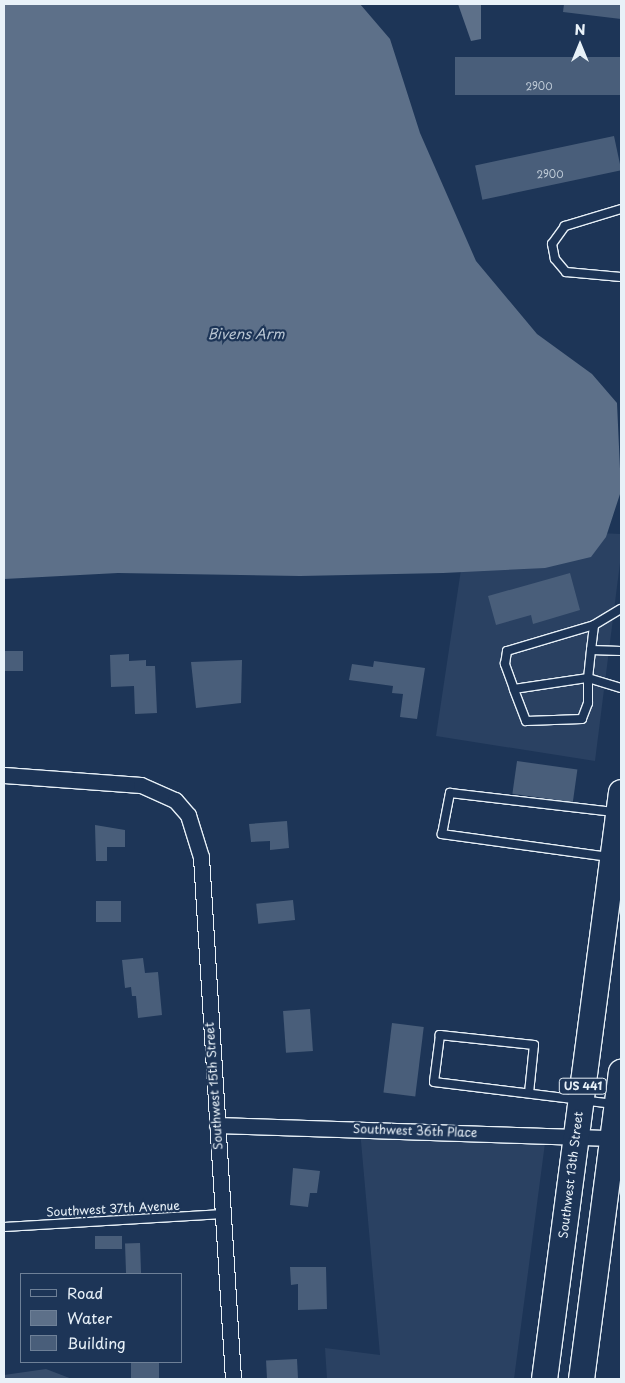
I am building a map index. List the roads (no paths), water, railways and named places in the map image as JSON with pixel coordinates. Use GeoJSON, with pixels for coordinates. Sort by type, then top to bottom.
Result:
{"type":"FeatureCollection","features":[{"type":"Feature","properties":{"kind":"main road","name":"Southwest 13th Street"},"geometry":{"type":"LineString","coordinates":[[544,1376],[620,802]]}},
{"type":"Feature","properties":{"kind":"main road","name":"US 441"},"geometry":{"type":"LineString","coordinates":[[581,1379],[616,1122],[621,1072]]}},
{"type":"Feature","properties":{"kind":"main road"},"geometry":{"type":"LineString","coordinates":[[544,1376],[581,1379]]}},
{"type":"Feature","properties":{"kind":"street","name":"Southwest 15th Street"},"geometry":{"type":"LineString","coordinates":[[4,775],[141,785],[175,800],[188,815],[200,857],[233,1379]]}},
{"type":"Feature","properties":{"kind":"street","name":"Southwest 36th Place"},"geometry":{"type":"LineString","coordinates":[[217,1125],[576,1135],[616,1122]]}},
{"type":"Feature","properties":{"kind":"lane"},"geometry":{"type":"LineString","coordinates":[[621,210],[565,226],[552,244],[555,259],[566,272],[621,277]]}},
{"type":"Feature","properties":{"kind":"lane"},"geometry":{"type":"LineString","coordinates":[[594,625],[588,678],[588,703],[582,719],[526,721],[505,664],[507,650],[594,625],[621,609]]}},
{"type":"Feature","properties":{"kind":"lane"},"geometry":{"type":"LineString","coordinates":[[591,650],[621,651]]}},
{"type":"Feature","properties":{"kind":"lane"},"geometry":{"type":"LineString","coordinates":[[514,689],[588,678],[621,688]]}},
{"type":"Feature","properties":{"kind":"lane"},"geometry":{"type":"LineString","coordinates":[[613,857],[442,834],[450,793],[620,802]]}},
{"type":"Feature","properties":{"kind":"lane"},"geometry":{"type":"LineString","coordinates":[[529,1093],[534,1045],[440,1035],[434,1082],[529,1093],[581,1099],[616,1122]]}},
{"type":"Feature","properties":{"kind":"lane","name":"Southwest 37th Avenue"},"geometry":{"type":"LineString","coordinates":[[4,1227],[224,1214]]}},
{"type":"Feature","properties":{"kind":"water","name":"Bivens Arm"},"geometry":{"type":"Polygon","coordinates":[[[4,4],[360,4],[390,39],[420,133],[476,261],[537,334],[592,374],[617,403],[621,491],[606,537],[591,557],[545,568],[443,573],[300,576],[118,573],[4,579],[4,4]]]}},
{"type":"Feature","properties":{"kind":"water"},"geometry":{"type":"Polygon","coordinates":[[[458,4],[481,4],[481,39],[471,41],[458,4]]]}}]}
